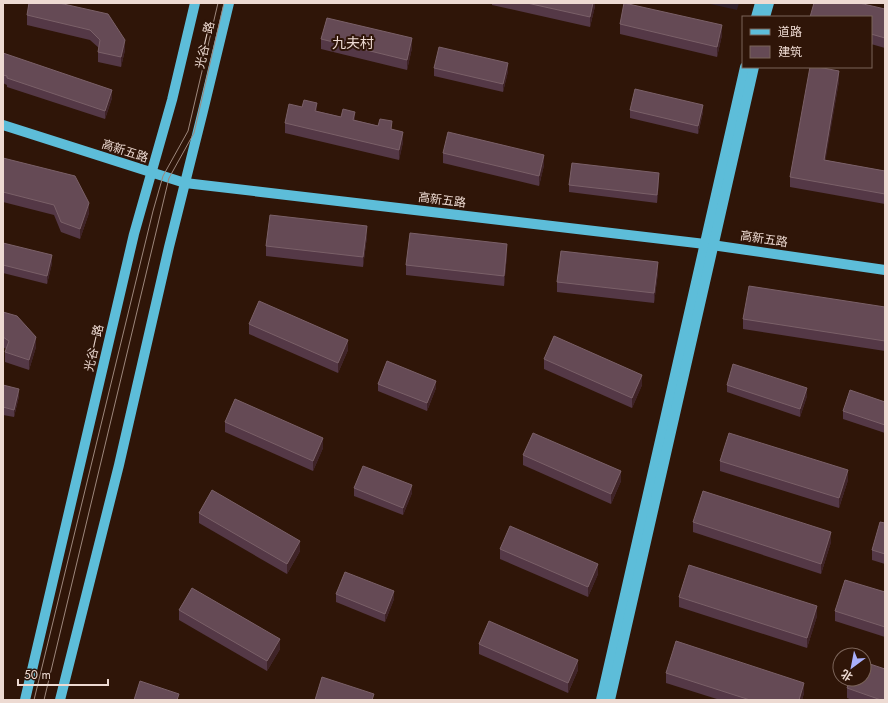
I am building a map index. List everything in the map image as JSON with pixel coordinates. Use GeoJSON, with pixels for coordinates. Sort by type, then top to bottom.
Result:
{"type":"FeatureCollection","features":[{"type":"Feature","properties":{"kind":"main road","name":"光谷一路"},"geometry":{"type":"LineString","coordinates":[[25,700],[134,234],[172,100],[195,3]]}},
{"type":"Feature","properties":{"kind":"main road","name":"光谷一路"},"geometry":{"type":"LineString","coordinates":[[60,700],[119,465],[229,3]]}},
{"type":"Feature","properties":{"kind":"main road"},"geometry":{"type":"LineString","coordinates":[[756,16],[760,3]]}},
{"type":"Feature","properties":{"kind":"main road"},"geometry":{"type":"LineString","coordinates":[[765,16],[768,3]]}},
{"type":"Feature","properties":{"kind":"main road"},"geometry":{"type":"LineString","coordinates":[[610,700],[709,244],[745,68]]}},
{"type":"Feature","properties":{"kind":"main road"},"geometry":{"type":"LineString","coordinates":[[601,700],[709,244],[754,68]]}},
{"type":"Feature","properties":{"kind":"main road","name":"高新五路"},"geometry":{"type":"LineString","coordinates":[[3,125],[185,183],[709,244],[885,270]]}},
{"type":"Feature","properties":{"kind":"shaded area"},"geometry":{"type":"Polygon","coordinates":[[[706,3],[739,3],[737,10],[706,3]]]}},
{"type":"Feature","properties":{"kind":"building"},"geometry":{"type":"Polygon","coordinates":[[[29,3],[59,3],[108,14],[125,40],[121,57],[98,52],[100,40],[90,30],[27,15],[29,3]]]}},
{"type":"Feature","properties":{"kind":"building"},"geometry":{"type":"Polygon","coordinates":[[[527,3],[593,3],[590,17],[527,3]]]}},
{"type":"Feature","properties":{"kind":"building"},"geometry":{"type":"Polygon","coordinates":[[[624,3],[722,25],[717,47],[620,24],[624,3]]]}},
{"type":"Feature","properties":{"kind":"building"},"geometry":{"type":"Polygon","coordinates":[[[814,3],[859,3],[885,9],[885,38],[872,34],[872,16],[810,16],[814,3]]]}},
{"type":"Feature","properties":{"kind":"building"},"geometry":{"type":"Polygon","coordinates":[[[327,18],[412,38],[407,60],[321,39],[327,18]]]}},
{"type":"Feature","properties":{"kind":"building"},"geometry":{"type":"Polygon","coordinates":[[[439,47],[508,63],[503,84],[434,68],[439,47]]]}},
{"type":"Feature","properties":{"kind":"building"},"geometry":{"type":"Polygon","coordinates":[[[3,53],[112,90],[105,111],[7,78],[7,76],[3,75],[3,53]]]}},
{"type":"Feature","properties":{"kind":"building"},"geometry":{"type":"Polygon","coordinates":[[[810,68],[823,68],[839,71],[824,160],[885,171],[885,194],[790,177],[810,68]]]}},
{"type":"Feature","properties":{"kind":"building"},"geometry":{"type":"Polygon","coordinates":[[[635,89],[703,105],[698,126],[630,110],[635,89]]]}},
{"type":"Feature","properties":{"kind":"building"},"geometry":{"type":"Polygon","coordinates":[[[304,100],[317,103],[315,111],[341,117],[343,109],[355,112],[353,120],[378,126],[380,119],[392,121],[391,129],[403,132],[399,150],[285,123],[289,104],[302,107],[304,100]]]}},
{"type":"Feature","properties":{"kind":"building"},"geometry":{"type":"Polygon","coordinates":[[[448,132],[544,155],[539,176],[443,153],[448,132]]]}},
{"type":"Feature","properties":{"kind":"building"},"geometry":{"type":"Polygon","coordinates":[[[3,158],[75,176],[89,203],[80,229],[61,222],[54,205],[3,192],[3,158]]]}},
{"type":"Feature","properties":{"kind":"building"},"geometry":{"type":"Polygon","coordinates":[[[572,163],[659,173],[657,195],[569,185],[572,163]]]}},
{"type":"Feature","properties":{"kind":"building"},"geometry":{"type":"Polygon","coordinates":[[[270,215],[367,226],[363,257],[266,246],[270,215]]]}},
{"type":"Feature","properties":{"kind":"building"},"geometry":{"type":"Polygon","coordinates":[[[410,233],[507,244],[504,276],[406,265],[410,233]]]}},
{"type":"Feature","properties":{"kind":"building"},"geometry":{"type":"Polygon","coordinates":[[[3,243],[52,255],[47,276],[3,265],[3,243]]]}},
{"type":"Feature","properties":{"kind":"building"},"geometry":{"type":"Polygon","coordinates":[[[561,251],[658,262],[654,293],[557,282],[561,251]]]}},
{"type":"Feature","properties":{"kind":"building"},"geometry":{"type":"Polygon","coordinates":[[[749,286],[885,307],[885,341],[743,319],[749,286]]]}},
{"type":"Feature","properties":{"kind":"building"},"geometry":{"type":"Polygon","coordinates":[[[259,301],[348,340],[338,363],[249,324],[259,301]]]}},
{"type":"Feature","properties":{"kind":"building"},"geometry":{"type":"Polygon","coordinates":[[[3,312],[17,316],[36,337],[29,360],[5,352],[9,341],[3,337],[3,312]]]}},
{"type":"Feature","properties":{"kind":"building"},"geometry":{"type":"Polygon","coordinates":[[[554,336],[642,375],[632,398],[544,359],[554,336]]]}},
{"type":"Feature","properties":{"kind":"building"},"geometry":{"type":"Polygon","coordinates":[[[387,361],[436,381],[427,403],[378,384],[387,361]]]}},
{"type":"Feature","properties":{"kind":"building"},"geometry":{"type":"Polygon","coordinates":[[[733,364],[807,388],[800,409],[727,385],[733,364]]]}},
{"type":"Feature","properties":{"kind":"building"},"geometry":{"type":"Polygon","coordinates":[[[3,385],[19,389],[14,410],[3,407],[3,385]]]}},
{"type":"Feature","properties":{"kind":"building"},"geometry":{"type":"Polygon","coordinates":[[[850,390],[885,402],[885,425],[843,411],[850,390]]]}},
{"type":"Feature","properties":{"kind":"building"},"geometry":{"type":"Polygon","coordinates":[[[235,399],[323,438],[313,461],[225,422],[235,399]]]}},
{"type":"Feature","properties":{"kind":"building"},"geometry":{"type":"Polygon","coordinates":[[[533,433],[621,471],[611,494],[523,455],[533,433]]]}},
{"type":"Feature","properties":{"kind":"building"},"geometry":{"type":"Polygon","coordinates":[[[729,433],[848,470],[839,498],[720,461],[729,433]]]}},
{"type":"Feature","properties":{"kind":"building"},"geometry":{"type":"Polygon","coordinates":[[[363,466],[412,485],[403,508],[354,488],[363,466]]]}},
{"type":"Feature","properties":{"kind":"building"},"geometry":{"type":"Polygon","coordinates":[[[212,490],[300,541],[287,564],[199,513],[212,490]]]}},
{"type":"Feature","properties":{"kind":"building"},"geometry":{"type":"Polygon","coordinates":[[[703,491],[831,532],[821,564],[693,522],[703,491]]]}},
{"type":"Feature","properties":{"kind":"building"},"geometry":{"type":"Polygon","coordinates":[[[880,522],[885,523],[885,554],[872,550],[880,522]]]}},
{"type":"Feature","properties":{"kind":"building"},"geometry":{"type":"Polygon","coordinates":[[[510,526],[598,564],[588,587],[500,549],[510,526]]]}},
{"type":"Feature","properties":{"kind":"building"},"geometry":{"type":"Polygon","coordinates":[[[689,565],[817,606],[807,638],[679,597],[689,565]]]}},
{"type":"Feature","properties":{"kind":"building"},"geometry":{"type":"Polygon","coordinates":[[[345,572],[394,591],[385,614],[336,594],[345,572]]]}},
{"type":"Feature","properties":{"kind":"building"},"geometry":{"type":"Polygon","coordinates":[[[845,580],[885,592],[885,627],[835,611],[845,580]]]}},
{"type":"Feature","properties":{"kind":"building"},"geometry":{"type":"Polygon","coordinates":[[[192,588],[280,639],[267,661],[179,610],[192,588]]]}},
{"type":"Feature","properties":{"kind":"building"},"geometry":{"type":"Polygon","coordinates":[[[489,621],[578,660],[568,683],[479,644],[489,621]]]}},
{"type":"Feature","properties":{"kind":"building"},"geometry":{"type":"Polygon","coordinates":[[[676,641],[804,683],[799,700],[750,700],[666,673],[676,641]]]}},
{"type":"Feature","properties":{"kind":"building"},"geometry":{"type":"Polygon","coordinates":[[[872,665],[885,669],[885,700],[881,700],[847,688],[872,687],[872,665]]]}},
{"type":"Feature","properties":{"kind":"building"},"geometry":{"type":"Polygon","coordinates":[[[322,677],[374,694],[372,700],[315,700],[322,677]]]}},
{"type":"Feature","properties":{"kind":"building"},"geometry":{"type":"Polygon","coordinates":[[[140,681],[179,694],[177,700],[134,700],[140,681]]]}},
{"type":"Feature","properties":{"kind":"tram line"},"geometry":{"type":"LineString","coordinates":[[34,700],[153,211],[163,176],[188,131],[218,3]]}},
{"type":"Feature","properties":{"kind":"tram line"},"geometry":{"type":"LineString","coordinates":[[44,700],[169,178],[194,133],[224,3]]}},
{"type":"Feature","properties":{"kind":"district","name":"九夫村"},"geometry":{"type":"Point","coordinates":[353,43]}}]}
